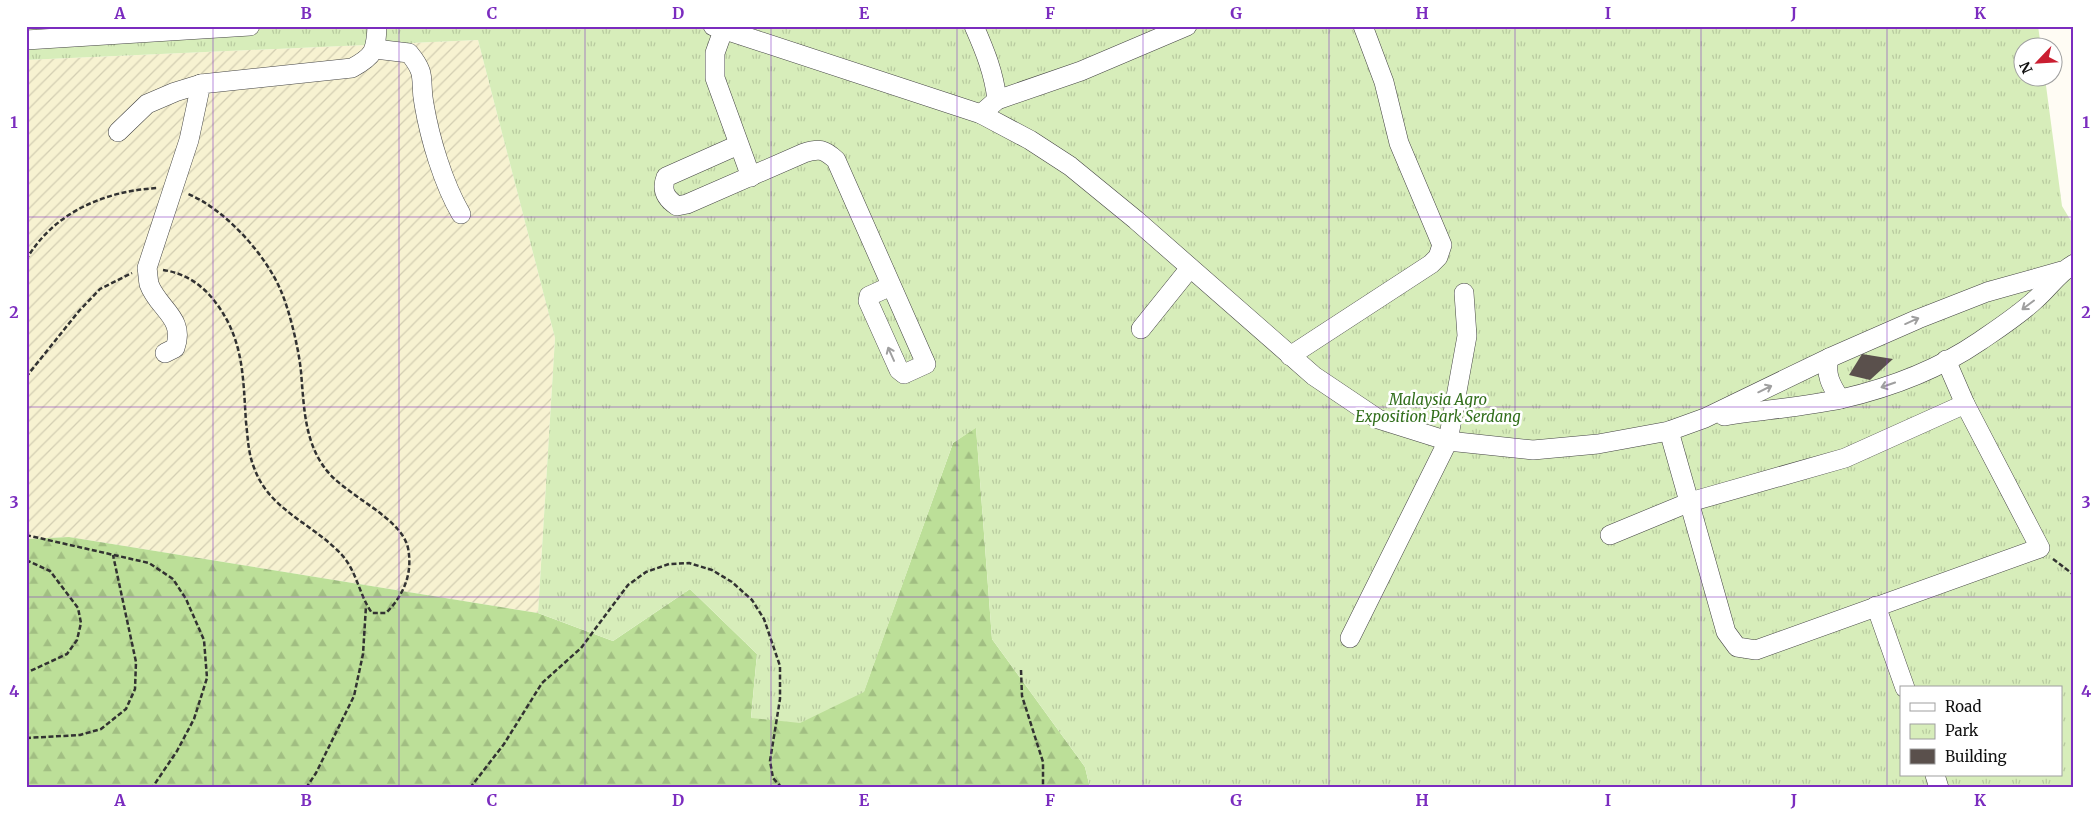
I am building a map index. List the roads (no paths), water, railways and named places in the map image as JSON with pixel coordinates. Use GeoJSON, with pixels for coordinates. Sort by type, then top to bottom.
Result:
{"type":"FeatureCollection","features":[{"type":"Feature","properties":{"kind":"street"},"geometry":{"type":"LineString","coordinates":[[26,40],[250,26]]}},
{"type":"Feature","properties":{"kind":"street"},"geometry":{"type":"LineString","coordinates":[[118,132],[147,104],[175,92],[201,84],[352,68],[367,60],[375,49],[377,26]]}},
{"type":"Feature","properties":{"kind":"street"},"geometry":{"type":"LineString","coordinates":[[974,26],[987,55],[995,81],[997,100]]}},
{"type":"Feature","properties":{"kind":"street"},"geometry":{"type":"LineString","coordinates":[[981,114],[997,100],[1081,71],[1187,26]]}},
{"type":"Feature","properties":{"kind":"street"},"geometry":{"type":"LineString","coordinates":[[1290,356],[1431,264],[1438,257],[1442,245],[1400,143],[1384,82],[1363,26]]}},
{"type":"Feature","properties":{"kind":"street"},"geometry":{"type":"LineString","coordinates":[[751,176],[738,145],[715,78],[714,54],[718,27],[981,114],[1030,140],[1070,166],[1136,220],[1314,376],[1378,419],[1448,441],[1533,450],[1598,444],[1669,432],[1705,418],[1829,358],[1960,301],[2068,267]]}},
{"type":"Feature","properties":{"kind":"street"},"geometry":{"type":"LineString","coordinates":[[375,49],[409,53],[418,64],[422,72],[424,104],[436,153],[448,192],[461,214]]}},
{"type":"Feature","properties":{"kind":"street"},"geometry":{"type":"LineString","coordinates":[[165,353],[175,348],[178,340],[177,325],[149,284],[147,268],[189,140],[201,84]]}},
{"type":"Feature","properties":{"kind":"street"},"geometry":{"type":"LineString","coordinates":[[738,145],[666,176],[663,185],[664,194],[677,206],[687,204],[814,150],[826,151],[836,160],[926,364],[901,373],[868,301],[869,296],[891,286]]}},
{"type":"Feature","properties":{"kind":"street"},"geometry":{"type":"LineString","coordinates":[[1705,418],[1840,399],[1902,380],[1946,360],[1978,342],[2035,300],[2068,267]]}},
{"type":"Feature","properties":{"kind":"street"},"geometry":{"type":"LineString","coordinates":[[1141,329],[1190,268]]}},
{"type":"Feature","properties":{"kind":"street"},"geometry":{"type":"LineString","coordinates":[[1350,638],[1448,441],[1467,336],[1464,293]]}},
{"type":"Feature","properties":{"kind":"street"},"geometry":{"type":"LineString","coordinates":[[1829,358],[1827,368],[1829,380],[1840,399]]}},
{"type":"Feature","properties":{"kind":"street"},"geometry":{"type":"LineString","coordinates":[[1669,432],[1726,632],[1737,646],[1756,650],[2040,548],[1965,404],[1946,360]]}},
{"type":"Feature","properties":{"kind":"street"},"geometry":{"type":"LineString","coordinates":[[1610,535],[1690,502],[1845,458],[1965,404]]}},
{"type":"Feature","properties":{"kind":"street"},"geometry":{"type":"LineString","coordinates":[[1876,606],[1903,686]]}},
{"type":"Feature","properties":{"kind":"street"},"geometry":{"type":"LineString","coordinates":[[1935,776],[1939,788]]}},
{"type":"Feature","properties":{"kind":"park label","name":"Malaysia Agro Exposition Park Serdang"},"geometry":{"type":"Point","coordinates":[1438,408]}}]}
